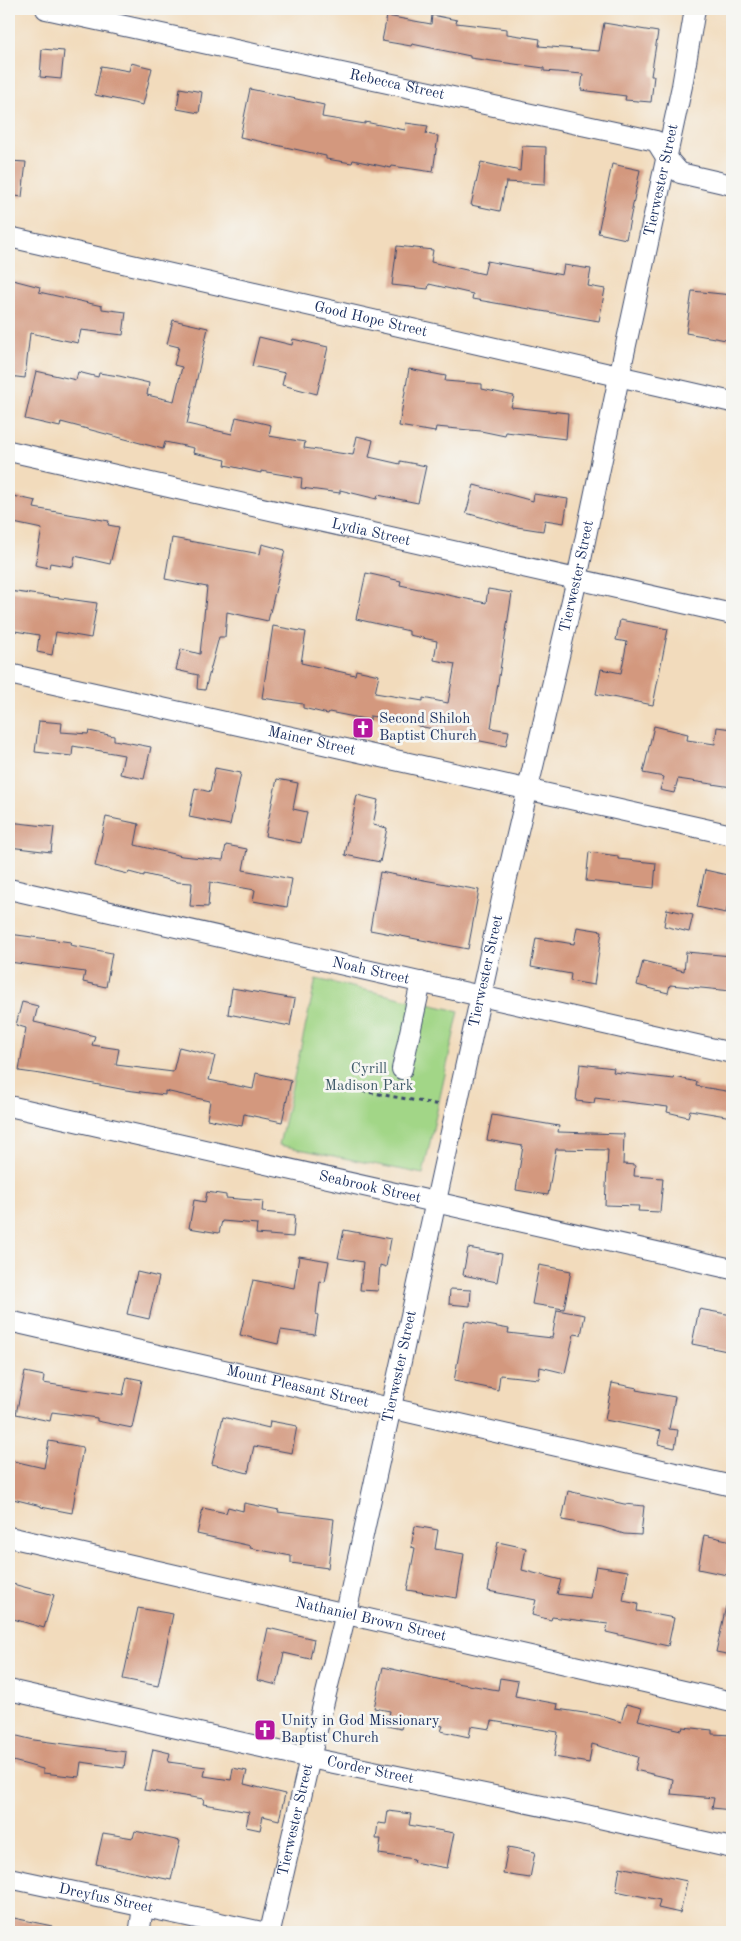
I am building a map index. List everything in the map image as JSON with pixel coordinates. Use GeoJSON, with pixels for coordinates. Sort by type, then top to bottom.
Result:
{"type":"FeatureCollection","features":[{"type":"Feature","properties":{"kind":"street","name":"Rebecca Street"},"geometry":{"type":"LineString","coordinates":[[46,9],[656,141],[680,173],[732,185]]}},
{"type":"Feature","properties":{"kind":"street","name":"Tierwester Street"},"geometry":{"type":"LineString","coordinates":[[270,1932],[310,1758],[346,1614],[392,1409],[435,1202],[577,579],[618,377],[682,86],[695,9]]}},
{"type":"Feature","properties":{"kind":"street","name":"Good Hope Street"},"geometry":{"type":"LineString","coordinates":[[9,237],[732,402]]}},
{"type":"Feature","properties":{"kind":"street","name":"Lydia Street"},"geometry":{"type":"LineString","coordinates":[[9,451],[732,614]]}},
{"type":"Feature","properties":{"kind":"street","name":"Mainer Street"},"geometry":{"type":"LineString","coordinates":[[9,674],[732,835]]}},
{"type":"Feature","properties":{"kind":"street","name":"Noah Street"},"geometry":{"type":"LineString","coordinates":[[9,889],[732,1053]]}},
{"type":"Feature","properties":{"kind":"street"},"geometry":{"type":"LineString","coordinates":[[402,1069],[421,982]]}},
{"type":"Feature","properties":{"kind":"street","name":"Seabrook Street"},"geometry":{"type":"LineString","coordinates":[[9,1106],[732,1269]]}},
{"type":"Feature","properties":{"kind":"street","name":"Mount Pleasant Street"},"geometry":{"type":"LineString","coordinates":[[9,1322],[732,1486]]}},
{"type":"Feature","properties":{"kind":"street","name":"Nathaniel Brown Street"},"geometry":{"type":"LineString","coordinates":[[9,1538],[732,1702]]}},
{"type":"Feature","properties":{"kind":"street","name":"Corder Street"},"geometry":{"type":"LineString","coordinates":[[9,1690],[310,1758],[586,1815],[732,1848]]}},
{"type":"Feature","properties":{"kind":"street","name":"Dreyfus Street"},"geometry":{"type":"LineString","coordinates":[[9,1878],[143,1907],[209,1927],[262,1932]]}},
{"type":"Feature","properties":{"kind":"street"},"geometry":{"type":"LineString","coordinates":[[142,1932],[140,1928],[143,1907]]}},
{"type":"Feature","properties":{"kind":"path"},"geometry":{"type":"LineString","coordinates":[[362,1091],[456,1108]]}},
{"type":"Feature","properties":{"kind":"green space","name":"Cyrill Madison Park"},"geometry":{"type":"Polygon","coordinates":[[[316,979],[459,1011],[423,1174],[279,1145],[316,979]]]}},
{"type":"Feature","properties":{"kind":"building"},"geometry":{"type":"Polygon","coordinates":[[[432,15],[457,20],[456,23],[507,29],[507,34],[540,39],[539,46],[599,51],[604,23],[658,32],[651,76],[654,76],[651,102],[625,100],[626,96],[581,90],[583,74],[544,71],[544,68],[470,58],[470,56],[412,44],[411,46],[382,41],[387,16],[431,24],[432,15]]]}},
{"type":"Feature","properties":{"kind":"building"},"geometry":{"type":"Polygon","coordinates":[[[42,49],[64,51],[61,79],[40,77],[42,49]]]}},
{"type":"Feature","properties":{"kind":"building"},"geometry":{"type":"Polygon","coordinates":[[[131,63],[152,68],[143,105],[95,95],[101,66],[129,71],[131,63]]]}},
{"type":"Feature","properties":{"kind":"building"},"geometry":{"type":"Polygon","coordinates":[[[180,88],[202,92],[199,113],[177,109],[180,88]]]}},
{"type":"Feature","properties":{"kind":"building"},"geometry":{"type":"Polygon","coordinates":[[[250,89],[324,105],[322,117],[365,124],[365,122],[405,130],[406,123],[428,126],[426,134],[438,136],[433,172],[392,166],[391,168],[353,160],[352,163],[326,159],[326,156],[240,137],[250,89]]]}},
{"type":"Feature","properties":{"kind":"building"},"geometry":{"type":"Polygon","coordinates":[[[522,146],[546,147],[545,184],[506,182],[500,211],[471,205],[481,162],[520,171],[522,146]]]}},
{"type":"Feature","properties":{"kind":"building"},"geometry":{"type":"Polygon","coordinates":[[[9,161],[26,162],[22,197],[9,195],[9,161]]]}},
{"type":"Feature","properties":{"kind":"building"},"geometry":{"type":"Polygon","coordinates":[[[612,164],[640,170],[626,239],[598,233],[612,164]]]}},
{"type":"Feature","properties":{"kind":"building"},"geometry":{"type":"Polygon","coordinates":[[[397,246],[433,250],[431,262],[484,274],[487,261],[562,275],[564,265],[591,269],[588,286],[605,289],[599,321],[472,299],[473,294],[429,284],[428,289],[392,285],[397,246]]]}},
{"type":"Feature","properties":{"kind":"building"},"geometry":{"type":"Polygon","coordinates":[[[9,279],[40,287],[39,292],[102,306],[102,309],[126,312],[123,335],[81,330],[78,343],[30,333],[25,378],[9,376],[9,279]]]}},
{"type":"Feature","properties":{"kind":"building"},"geometry":{"type":"Polygon","coordinates":[[[692,291],[732,295],[732,341],[686,333],[692,291]]]}},
{"type":"Feature","properties":{"kind":"building"},"geometry":{"type":"Polygon","coordinates":[[[173,320],[208,328],[187,424],[232,434],[236,417],[271,425],[269,436],[305,442],[304,448],[353,455],[357,436],[373,440],[369,457],[400,464],[400,461],[426,466],[418,503],[378,495],[377,499],[340,490],[340,493],[301,488],[302,478],[261,471],[261,473],[225,465],[226,460],[193,453],[194,448],[165,442],[163,449],[61,422],[60,427],[25,419],[36,371],[76,380],[78,372],[98,377],[99,373],[119,376],[149,383],[147,395],[174,401],[182,367],[174,365],[179,347],[167,344],[173,320]]]}},
{"type":"Feature","properties":{"kind":"building"},"geometry":{"type":"Polygon","coordinates":[[[259,337],[292,345],[293,339],[328,347],[317,394],[282,385],[285,373],[252,366],[259,337]]]}},
{"type":"Feature","properties":{"kind":"building"},"geometry":{"type":"Polygon","coordinates":[[[409,369],[446,376],[445,381],[482,384],[482,389],[514,396],[511,407],[568,413],[566,439],[506,432],[505,436],[481,431],[436,427],[435,432],[399,426],[409,369]]]}},
{"type":"Feature","properties":{"kind":"building"},"geometry":{"type":"Polygon","coordinates":[[[474,485],[533,501],[534,494],[568,499],[564,523],[545,520],[543,531],[517,527],[466,513],[474,485]]]}},
{"type":"Feature","properties":{"kind":"building"},"geometry":{"type":"Polygon","coordinates":[[[9,495],[36,501],[34,508],[109,521],[108,525],[119,527],[110,564],[75,556],[73,567],[50,563],[49,568],[35,565],[42,529],[9,522],[9,495]]]}},
{"type":"Feature","properties":{"kind":"building"},"geometry":{"type":"Polygon","coordinates":[[[172,538],[260,554],[262,544],[285,550],[268,621],[227,612],[225,637],[219,637],[205,690],[197,689],[198,675],[176,670],[181,649],[200,654],[207,587],[165,579],[172,538]]]}},
{"type":"Feature","properties":{"kind":"building"},"geometry":{"type":"Polygon","coordinates":[[[366,573],[401,581],[400,585],[486,603],[488,589],[512,593],[491,728],[509,731],[506,746],[465,738],[465,735],[418,726],[418,724],[370,716],[370,720],[329,712],[328,714],[303,708],[303,704],[262,698],[273,626],[306,632],[301,663],[355,675],[356,670],[379,675],[375,693],[423,701],[423,698],[448,703],[455,664],[434,660],[437,641],[409,635],[409,631],[356,619],[366,573]]]}},
{"type":"Feature","properties":{"kind":"building"},"geometry":{"type":"Polygon","coordinates":[[[9,591],[97,603],[91,638],[56,632],[52,655],[37,652],[39,635],[9,630],[9,591]]]}},
{"type":"Feature","properties":{"kind":"building"},"geometry":{"type":"Polygon","coordinates":[[[620,620],[668,629],[653,705],[596,694],[601,669],[621,673],[627,642],[616,640],[620,620]]]}},
{"type":"Feature","properties":{"kind":"building"},"geometry":{"type":"Polygon","coordinates":[[[39,721],[62,723],[61,732],[88,734],[89,731],[114,736],[114,740],[151,747],[144,779],[120,774],[124,755],[73,746],[72,756],[35,752],[39,721]]]}},
{"type":"Feature","properties":{"kind":"building"},"geometry":{"type":"Polygon","coordinates":[[[654,726],[688,734],[687,740],[715,744],[717,727],[732,729],[732,787],[678,779],[674,793],[660,790],[664,777],[643,773],[654,726]]]}},
{"type":"Feature","properties":{"kind":"building"},"geometry":{"type":"Polygon","coordinates":[[[215,768],[241,773],[230,825],[189,817],[195,788],[210,792],[215,768]]]}},
{"type":"Feature","properties":{"kind":"building"},"geometry":{"type":"Polygon","coordinates":[[[277,779],[298,783],[293,809],[307,812],[301,843],[265,836],[277,779]]]}},
{"type":"Feature","properties":{"kind":"building"},"geometry":{"type":"Polygon","coordinates":[[[357,795],[378,800],[373,825],[387,828],[380,862],[345,855],[357,795]]]}},
{"type":"Feature","properties":{"kind":"building"},"geometry":{"type":"Polygon","coordinates":[[[106,817],[139,824],[135,845],[182,856],[223,860],[226,845],[247,849],[243,870],[292,879],[287,907],[253,901],[255,890],[210,882],[208,907],[190,906],[192,883],[177,882],[144,874],[144,876],[129,872],[128,874],[95,866],[106,817]]]}},
{"type":"Feature","properties":{"kind":"building"},"geometry":{"type":"Polygon","coordinates":[[[9,822],[54,827],[51,852],[9,847],[9,822]]]}},
{"type":"Feature","properties":{"kind":"building"},"geometry":{"type":"Polygon","coordinates":[[[589,852],[618,856],[618,859],[656,863],[654,888],[586,881],[589,852]]]}},
{"type":"Feature","properties":{"kind":"building"},"geometry":{"type":"Polygon","coordinates":[[[705,870],[732,876],[726,913],[697,907],[705,870]]]}},
{"type":"Feature","properties":{"kind":"building"},"geometry":{"type":"Polygon","coordinates":[[[380,872],[479,890],[468,949],[370,930],[380,872]]]}},
{"type":"Feature","properties":{"kind":"building"},"geometry":{"type":"Polygon","coordinates":[[[667,909],[693,915],[689,932],[664,926],[667,909]]]}},
{"type":"Feature","properties":{"kind":"building"},"geometry":{"type":"Polygon","coordinates":[[[577,927],[602,931],[594,985],[570,981],[571,974],[531,967],[536,938],[574,944],[577,927]]]}},
{"type":"Feature","properties":{"kind":"building"},"geometry":{"type":"Polygon","coordinates":[[[9,934],[71,942],[70,945],[112,953],[106,987],[83,982],[85,972],[9,962],[9,934]]]}},
{"type":"Feature","properties":{"kind":"building"},"geometry":{"type":"Polygon","coordinates":[[[686,952],[732,956],[732,991],[670,985],[668,993],[637,985],[643,961],[684,971],[686,952]]]}},
{"type":"Feature","properties":{"kind":"building"},"geometry":{"type":"Polygon","coordinates":[[[232,988],[295,999],[290,1026],[228,1014],[232,988]]]}},
{"type":"Feature","properties":{"kind":"building"},"geometry":{"type":"Polygon","coordinates":[[[22,1002],[38,1006],[34,1022],[95,1036],[92,1045],[119,1049],[116,1065],[173,1072],[179,1047],[215,1056],[209,1080],[253,1089],[256,1073],[291,1081],[282,1122],[244,1114],[242,1126],[207,1119],[210,1101],[165,1091],[165,1095],[126,1090],[19,1071],[26,1028],[16,1025],[22,1002]]]}},
{"type":"Feature","properties":{"kind":"building"},"geometry":{"type":"Polygon","coordinates":[[[580,1064],[614,1068],[613,1072],[674,1079],[675,1077],[697,1082],[696,1086],[732,1092],[732,1117],[690,1110],[688,1117],[667,1112],[668,1107],[595,1098],[594,1103],[576,1101],[580,1064]]]}},
{"type":"Feature","properties":{"kind":"building"},"geometry":{"type":"Polygon","coordinates":[[[492,1115],[559,1126],[558,1132],[624,1134],[623,1164],[635,1165],[634,1176],[663,1178],[660,1212],[638,1211],[639,1206],[605,1205],[608,1150],[556,1149],[548,1195],[516,1190],[523,1146],[487,1140],[492,1115]]]}},
{"type":"Feature","properties":{"kind":"building"},"geometry":{"type":"Polygon","coordinates":[[[207,1192],[226,1195],[226,1198],[263,1201],[262,1212],[295,1215],[293,1237],[256,1234],[257,1224],[222,1221],[219,1233],[189,1228],[194,1200],[205,1202],[207,1192]]]}},
{"type":"Feature","properties":{"kind":"building"},"geometry":{"type":"Polygon","coordinates":[[[344,1230],[391,1239],[386,1267],[380,1265],[378,1291],[360,1290],[363,1262],[338,1258],[344,1230]]]}},
{"type":"Feature","properties":{"kind":"building"},"geometry":{"type":"Polygon","coordinates":[[[468,1248],[502,1254],[497,1282],[463,1275],[468,1248]]]}},
{"type":"Feature","properties":{"kind":"building"},"geometry":{"type":"Polygon","coordinates":[[[299,1256],[329,1261],[325,1282],[320,1281],[315,1335],[281,1330],[278,1344],[240,1335],[253,1280],[294,1288],[299,1256]]]}},
{"type":"Feature","properties":{"kind":"building"},"geometry":{"type":"Polygon","coordinates":[[[539,1265],[571,1271],[564,1309],[532,1304],[539,1265]]]}},
{"type":"Feature","properties":{"kind":"building"},"geometry":{"type":"Polygon","coordinates":[[[137,1272],[159,1277],[149,1319],[127,1314],[137,1272]]]}},
{"type":"Feature","properties":{"kind":"building"},"geometry":{"type":"Polygon","coordinates":[[[450,1289],[471,1290],[470,1306],[449,1304],[450,1289]]]}},
{"type":"Feature","properties":{"kind":"building"},"geometry":{"type":"Polygon","coordinates":[[[699,1309],[732,1315],[732,1352],[692,1344],[699,1309]]]}},
{"type":"Feature","properties":{"kind":"building"},"geometry":{"type":"Polygon","coordinates":[[[557,1310],[585,1315],[581,1335],[574,1334],[565,1373],[540,1367],[539,1379],[500,1375],[498,1390],[454,1381],[465,1321],[509,1329],[508,1333],[552,1338],[557,1310]]]}},
{"type":"Feature","properties":{"kind":"building"},"geometry":{"type":"Polygon","coordinates":[[[25,1372],[44,1376],[43,1383],[123,1395],[127,1377],[142,1380],[132,1428],[97,1421],[97,1418],[52,1412],[50,1421],[16,1414],[25,1372]]]}},
{"type":"Feature","properties":{"kind":"building"},"geometry":{"type":"Polygon","coordinates":[[[612,1383],[637,1388],[636,1390],[675,1397],[669,1429],[678,1430],[675,1448],[658,1444],[661,1431],[605,1420],[612,1383]]]}},
{"type":"Feature","properties":{"kind":"building"},"geometry":{"type":"Polygon","coordinates":[[[223,1417],[269,1428],[270,1421],[297,1426],[292,1453],[254,1446],[248,1473],[212,1464],[223,1417]]]}},
{"type":"Feature","properties":{"kind":"building"},"geometry":{"type":"Polygon","coordinates":[[[49,1441],[83,1447],[72,1513],[9,1498],[9,1460],[44,1468],[49,1441]]]}},
{"type":"Feature","properties":{"kind":"building"},"geometry":{"type":"Polygon","coordinates":[[[568,1491],[624,1504],[644,1506],[641,1535],[624,1534],[602,1527],[562,1520],[568,1491]]]}},
{"type":"Feature","properties":{"kind":"building"},"geometry":{"type":"Polygon","coordinates":[[[244,1503],[279,1510],[278,1512],[334,1519],[328,1568],[291,1563],[291,1556],[250,1548],[251,1546],[197,1534],[203,1508],[226,1513],[228,1507],[243,1511],[244,1503]]]}},
{"type":"Feature","properties":{"kind":"building"},"geometry":{"type":"Polygon","coordinates":[[[415,1526],[438,1530],[435,1549],[464,1554],[457,1598],[407,1590],[415,1548],[411,1547],[415,1526]]]}},
{"type":"Feature","properties":{"kind":"building"},"geometry":{"type":"Polygon","coordinates":[[[704,1535],[732,1541],[727,1575],[698,1569],[704,1535]]]}},
{"type":"Feature","properties":{"kind":"building"},"geometry":{"type":"Polygon","coordinates":[[[498,1542],[526,1548],[522,1570],[561,1580],[557,1594],[590,1598],[596,1566],[628,1571],[623,1601],[638,1604],[637,1611],[674,1618],[668,1646],[606,1632],[608,1624],[552,1617],[551,1620],[532,1615],[536,1600],[488,1591],[498,1542]]]}},
{"type":"Feature","properties":{"kind":"building"},"geometry":{"type":"Polygon","coordinates":[[[9,1583],[54,1595],[44,1628],[10,1618],[13,1605],[9,1604],[9,1583]]]}},
{"type":"Feature","properties":{"kind":"building"},"geometry":{"type":"Polygon","coordinates":[[[726,1606],[732,1607],[732,1655],[716,1652],[726,1606]]]}},
{"type":"Feature","properties":{"kind":"building"},"geometry":{"type":"Polygon","coordinates":[[[138,1608],[173,1614],[158,1686],[123,1679],[138,1608]]]}},
{"type":"Feature","properties":{"kind":"building"},"geometry":{"type":"Polygon","coordinates":[[[268,1628],[314,1639],[310,1659],[284,1653],[277,1685],[257,1680],[268,1628]]]}},
{"type":"Feature","properties":{"kind":"building"},"geometry":{"type":"Polygon","coordinates":[[[383,1667],[498,1690],[500,1678],[518,1681],[515,1696],[558,1704],[557,1709],[598,1715],[621,1722],[626,1704],[642,1708],[638,1720],[682,1730],[683,1727],[712,1730],[712,1734],[732,1735],[732,1810],[712,1808],[714,1798],[671,1794],[673,1779],[635,1770],[638,1757],[592,1744],[589,1763],[554,1757],[558,1732],[492,1721],[490,1729],[471,1726],[469,1737],[441,1731],[443,1726],[404,1717],[401,1729],[387,1726],[390,1711],[374,1708],[383,1667]]]}},
{"type":"Feature","properties":{"kind":"building"},"geometry":{"type":"Polygon","coordinates":[[[9,1734],[34,1740],[126,1752],[124,1768],[81,1762],[79,1777],[43,1773],[43,1769],[9,1760],[9,1734]]]}},
{"type":"Feature","properties":{"kind":"building"},"geometry":{"type":"Polygon","coordinates":[[[153,1749],[170,1753],[168,1762],[206,1767],[204,1776],[231,1780],[233,1768],[247,1771],[244,1784],[285,1794],[279,1820],[263,1816],[260,1830],[246,1827],[249,1812],[203,1804],[204,1799],[144,1790],[153,1749]]]}},
{"type":"Feature","properties":{"kind":"building"},"geometry":{"type":"Polygon","coordinates":[[[388,1811],[411,1814],[409,1825],[454,1833],[447,1868],[413,1862],[414,1859],[379,1854],[381,1839],[376,1839],[378,1823],[386,1824],[388,1811]]]}},
{"type":"Feature","properties":{"kind":"building"},"geometry":{"type":"Polygon","coordinates":[[[135,1831],[180,1841],[171,1880],[96,1864],[103,1833],[133,1838],[135,1831]]]}},
{"type":"Feature","properties":{"kind":"building"},"geometry":{"type":"Polygon","coordinates":[[[508,1847],[535,1852],[530,1878],[503,1874],[508,1847]]]}},
{"type":"Feature","properties":{"kind":"building"},"geometry":{"type":"Polygon","coordinates":[[[620,1867],[687,1881],[680,1913],[658,1908],[660,1900],[616,1891],[620,1867]]]}},
{"type":"Feature","properties":{"kind":"building"},"geometry":{"type":"Polygon","coordinates":[[[9,1917],[52,1926],[51,1932],[9,1932],[9,1917]]]}},
{"type":"Feature","properties":{"kind":"place","name":"Second Shiloh Baptist Church"},"geometry":{"type":"Point","coordinates":[363,728]}},
{"type":"Feature","properties":{"kind":"place","name":"Unity in God Missionary Baptist Church"},"geometry":{"type":"Point","coordinates":[265,1730]}}]}
